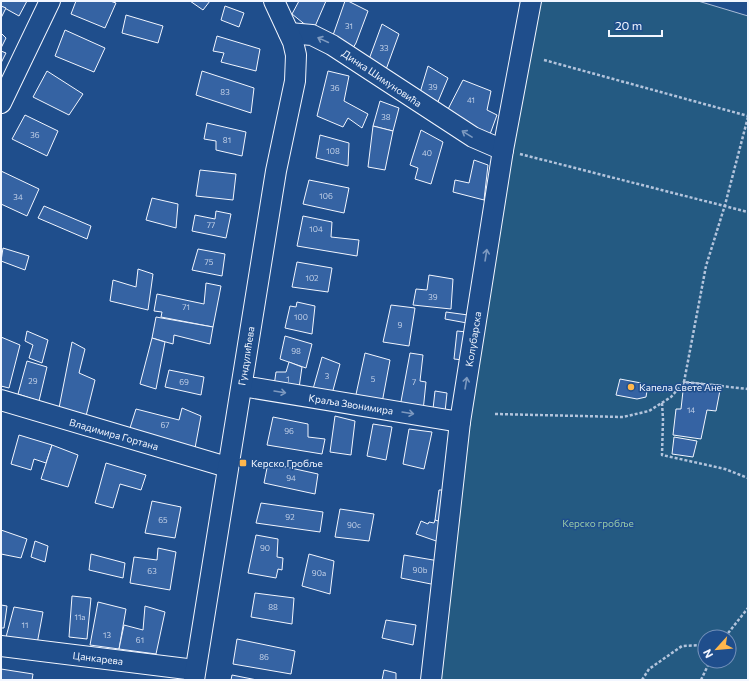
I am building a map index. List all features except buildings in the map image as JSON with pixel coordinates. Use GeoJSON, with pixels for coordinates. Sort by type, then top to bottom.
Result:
{"type":"FeatureCollection","features":[{"type":"Feature","properties":{"kind":"street"},"geometry":{"type":"LineString","coordinates":[[4,91],[50,1]]}},
{"type":"Feature","properties":{"kind":"street"},"geometry":{"type":"LineString","coordinates":[[274,1],[289,33]]}},
{"type":"Feature","properties":{"kind":"street","name":"Колубарска"},"geometry":{"type":"LineString","coordinates":[[431,680],[460,422],[503,150],[531,1]]}},
{"type":"Feature","properties":{"kind":"street","name":"Динка Шимуновића"},"geometry":{"type":"LineString","coordinates":[[289,33],[312,35],[332,44],[455,126],[473,137],[503,150]]}},
{"type":"Feature","properties":{"kind":"street","name":"Гундулићева"},"geometry":{"type":"LineString","coordinates":[[194,675],[276,172],[295,81],[296,55],[289,33]]}},
{"type":"Feature","properties":{"kind":"street","name":"Краља Звонимира"},"geometry":{"type":"LineString","coordinates":[[242,386],[460,422]]}},
{"type":"Feature","properties":{"kind":"street","name":"Владимира Гортана"},"geometry":{"type":"LineString","coordinates":[[1,400],[227,467]]}},
{"type":"Feature","properties":{"kind":"street","name":"Цанкарева"},"geometry":{"type":"LineString","coordinates":[[1,646],[194,675]]}},
{"type":"Feature","properties":{"kind":"path"},"geometry":{"type":"LineString","coordinates":[[495,414],[623,417],[649,411],[671,397],[684,382],[706,266],[725,205],[748,116],[544,60]]}},
{"type":"Feature","properties":{"kind":"path"},"geometry":{"type":"LineString","coordinates":[[503,150],[748,212]]}},
{"type":"Feature","properties":{"kind":"path"},"geometry":{"type":"LineString","coordinates":[[684,382],[748,389]]}},
{"type":"Feature","properties":{"kind":"path"},"geometry":{"type":"LineString","coordinates":[[662,403],[664,419],[662,455],[724,469],[748,478]]}},
{"type":"Feature","properties":{"kind":"path"},"geometry":{"type":"LineString","coordinates":[[731,629],[748,608]]}},
{"type":"Feature","properties":{"kind":"path"},"geometry":{"type":"LineString","coordinates":[[642,680],[649,669],[682,646],[697,645]]}},
{"type":"Feature","properties":{"kind":"path"},"geometry":{"type":"LineString","coordinates":[[701,680],[706,669]]}},
{"type":"Feature","properties":{"kind":"green space","name":"Керско гробље"},"geometry":{"type":"Polygon","coordinates":[[[528,1],[698,1],[748,16],[748,680],[433,680],[528,1]]]}},
{"type":"Feature","properties":{"kind":"place","name":"Капела Свете Ане"},"geometry":{"type":"Point","coordinates":[631,387]}},
{"type":"Feature","properties":{"kind":"place","name":"Керско Гробље"},"geometry":{"type":"Point","coordinates":[243,463]}}]}
